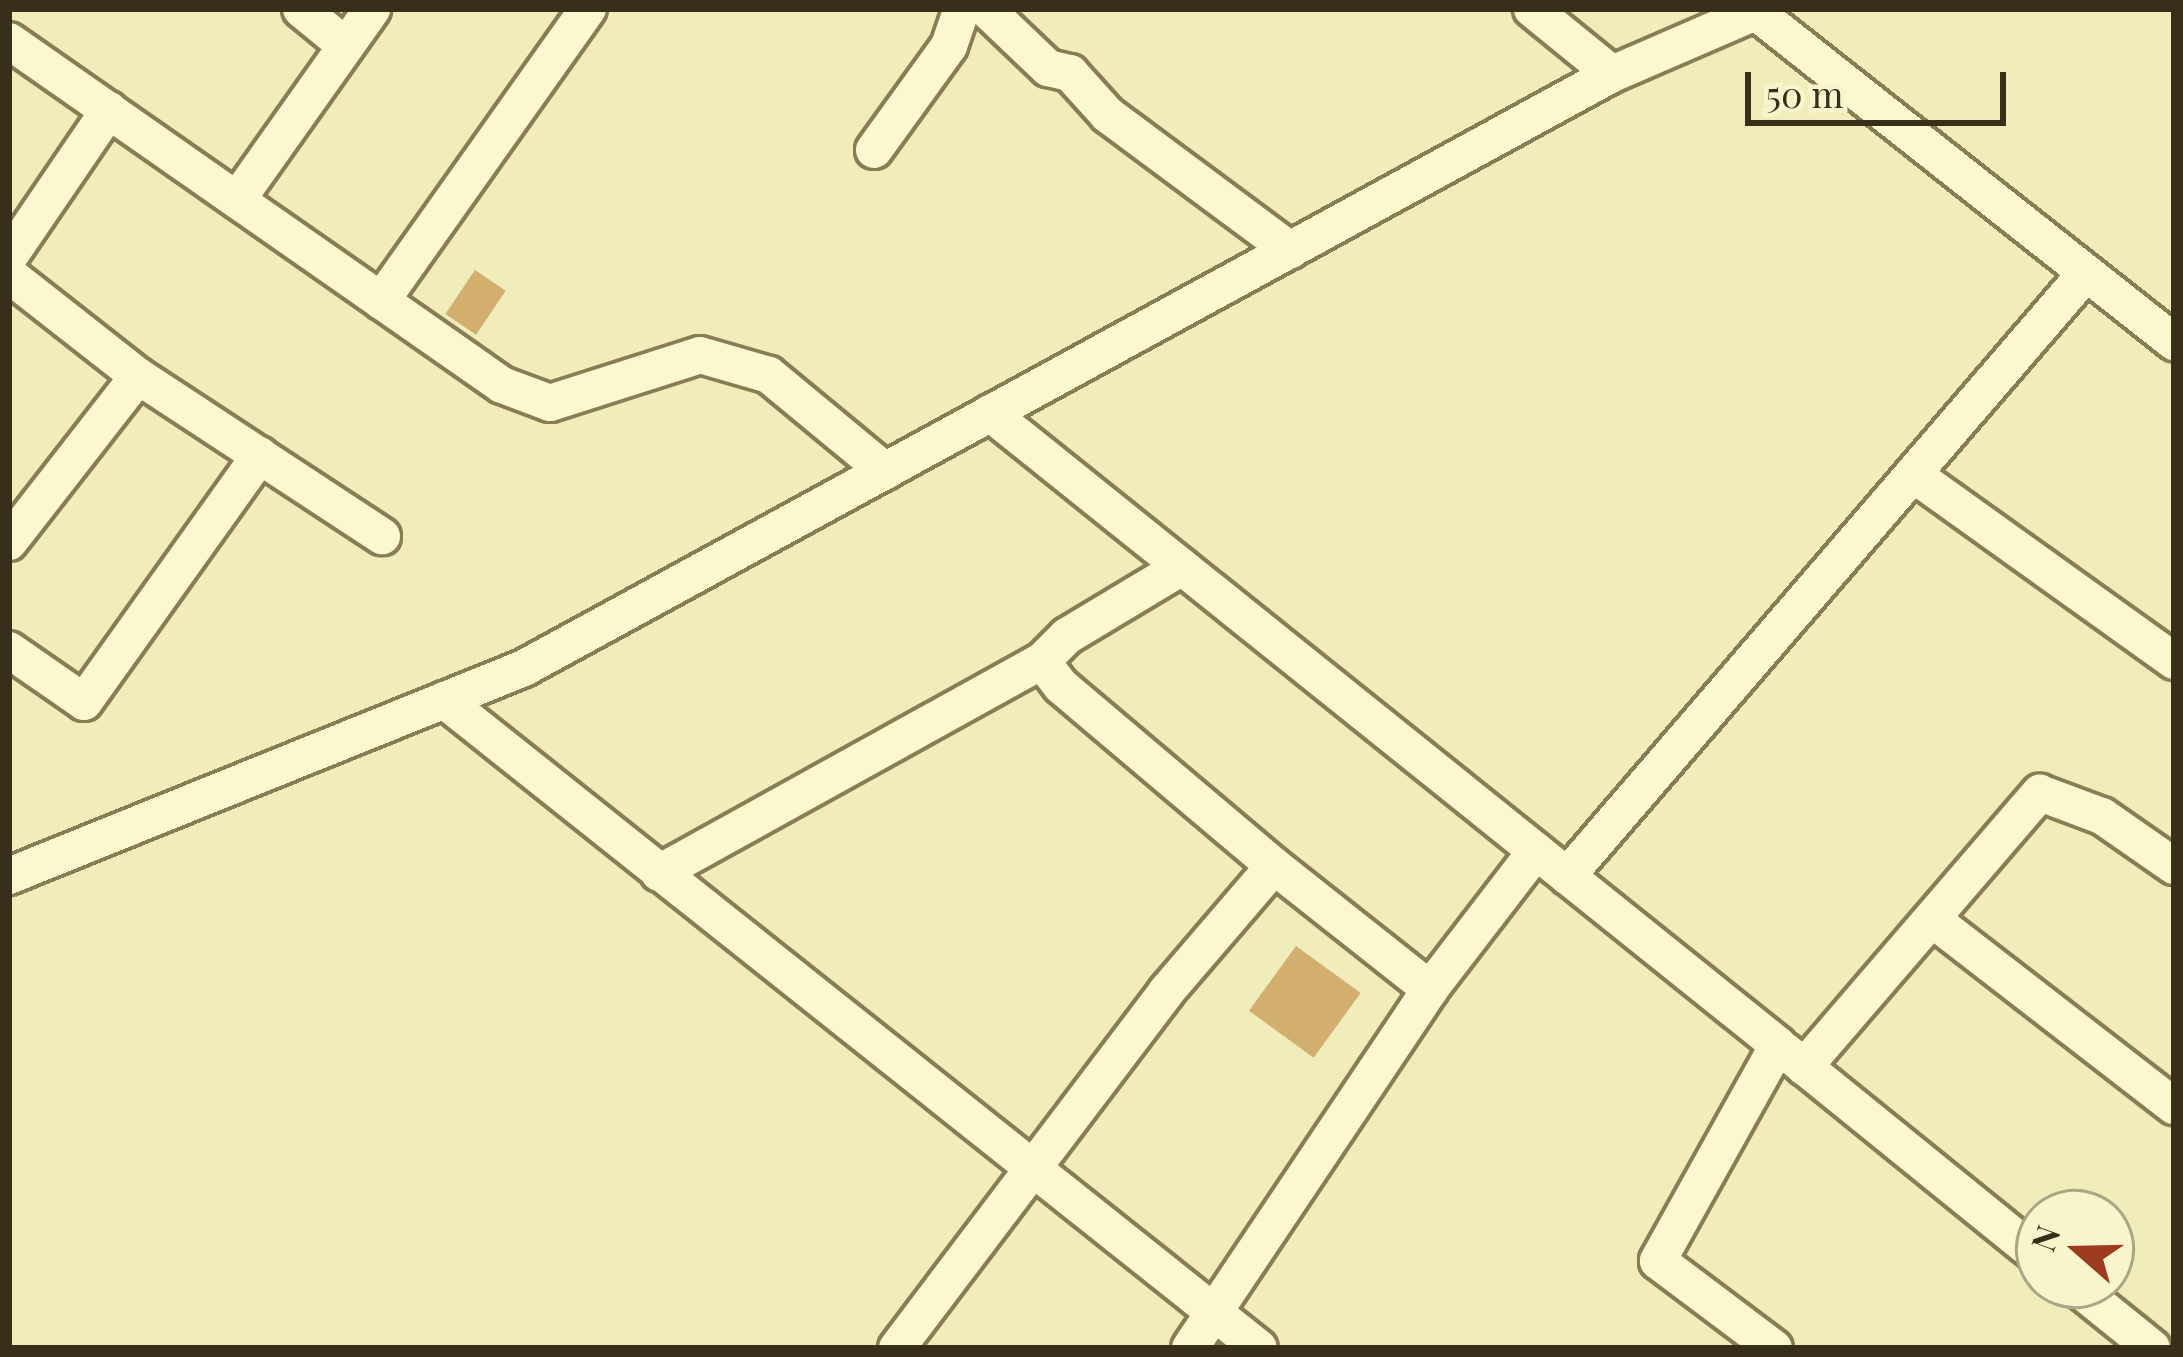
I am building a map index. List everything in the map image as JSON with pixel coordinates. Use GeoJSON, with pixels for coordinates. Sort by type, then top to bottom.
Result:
{"type":"FeatureCollection","features":[{"type":"Feature","properties":{"kind":"street"},"geometry":{"type":"LineString","coordinates":[[301,9],[346,46]]}},
{"type":"Feature","properties":{"kind":"street"},"geometry":{"type":"LineString","coordinates":[[237,200],[372,9]]}},
{"type":"Feature","properties":{"kind":"street"},"geometry":{"type":"LineString","coordinates":[[381,301],[588,9]]}},
{"type":"Feature","properties":{"kind":"street"},"geometry":{"type":"LineString","coordinates":[[874,150],[949,46],[962,9]]}},
{"type":"Feature","properties":{"kind":"street"},"geometry":{"type":"LineString","coordinates":[[986,9],[1048,68],[1070,74],[1108,115],[1290,250]]}},
{"type":"Feature","properties":{"kind":"street"},"geometry":{"type":"LineString","coordinates":[[1532,9],[1612,74]]}},
{"type":"Feature","properties":{"kind":"street"},"geometry":{"type":"LineString","coordinates":[[9,876],[524,668],[1612,74],[1757,10],[2174,342]]}},
{"type":"Feature","properties":{"kind":"street"},"geometry":{"type":"LineString","coordinates":[[9,40],[502,385],[550,403],[700,355],[769,375],[885,471]]}},
{"type":"Feature","properties":{"kind":"street"},"geometry":{"type":"LineString","coordinates":[[9,257],[109,110]]}},
{"type":"Feature","properties":{"kind":"street"},"geometry":{"type":"LineString","coordinates":[[1567,876],[2086,272]]}},
{"type":"Feature","properties":{"kind":"street"},"geometry":{"type":"LineString","coordinates":[[9,275],[138,376],[382,536]]}},
{"type":"Feature","properties":{"kind":"street"},"geometry":{"type":"LineString","coordinates":[[9,542],[138,376]]}},
{"type":"Feature","properties":{"kind":"street"},"geometry":{"type":"LineString","coordinates":[[990,413],[2015,1238]]}},
{"type":"Feature","properties":{"kind":"street"},"geometry":{"type":"LineString","coordinates":[[9,650],[85,702],[260,455]]}},
{"type":"Feature","properties":{"kind":"street"},"geometry":{"type":"LineString","coordinates":[[1913,474],[2174,661]]}},
{"type":"Feature","properties":{"kind":"street"},"geometry":{"type":"LineString","coordinates":[[659,873],[1042,661],[1067,636],[1182,567]]}},
{"type":"Feature","properties":{"kind":"street"},"geometry":{"type":"LineString","coordinates":[[1042,661],[1061,686],[1274,866],[1430,988]]}},
{"type":"Feature","properties":{"kind":"street"},"geometry":{"type":"LineString","coordinates":[[444,700],[1259,1348]]}},
{"type":"Feature","properties":{"kind":"street"},"geometry":{"type":"LineString","coordinates":[[1774,1348],[1658,1261],[1791,1056],[1932,919],[2040,794],[2102,816],[2174,866]]}},
{"type":"Feature","properties":{"kind":"street"},"geometry":{"type":"LineString","coordinates":[[1190,1348],[1430,988],[1536,851]]}},
{"type":"Feature","properties":{"kind":"street"},"geometry":{"type":"LineString","coordinates":[[897,1348],[1166,992],[1274,866]]}},
{"type":"Feature","properties":{"kind":"street"},"geometry":{"type":"LineString","coordinates":[[1932,919],[2174,1106]]}},
{"type":"Feature","properties":{"kind":"street"},"geometry":{"type":"LineString","coordinates":[[2104,1309],[2152,1348]]}},
{"type":"Feature","properties":{"kind":"building"},"geometry":{"type":"Polygon","coordinates":[[[475,270],[506,291],[476,335],[445,314],[475,270]]]}},
{"type":"Feature","properties":{"kind":"building"},"geometry":{"type":"Polygon","coordinates":[[[1296,946],[1361,993],[1314,1058],[1249,1011],[1296,946]]]}}]}
